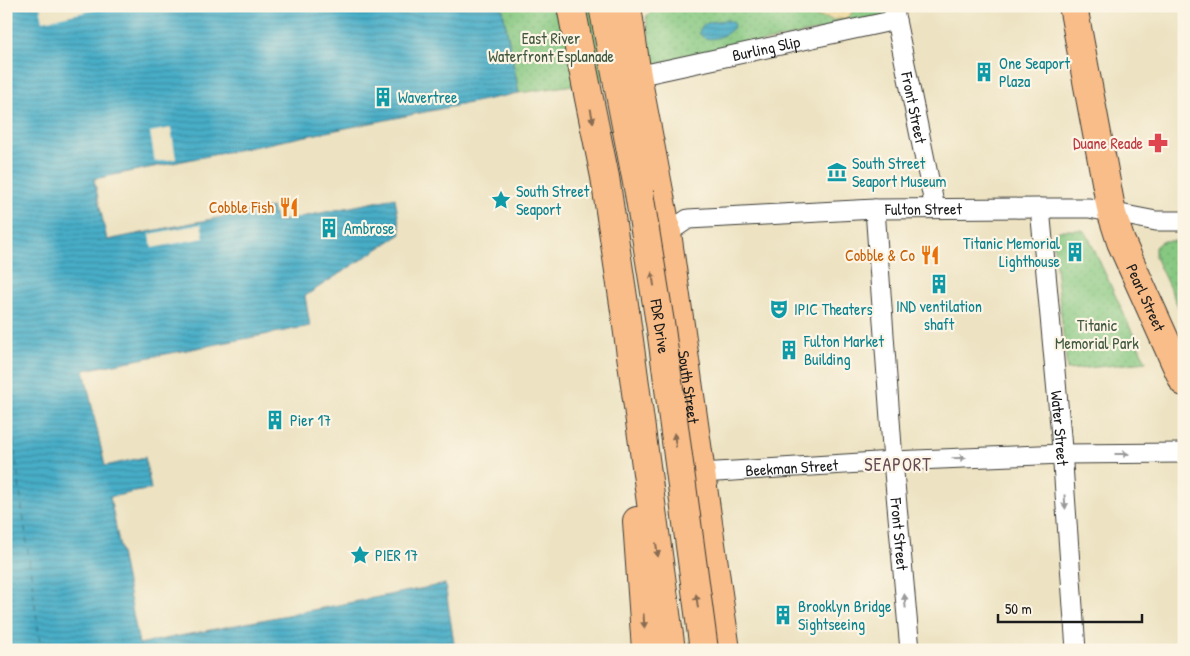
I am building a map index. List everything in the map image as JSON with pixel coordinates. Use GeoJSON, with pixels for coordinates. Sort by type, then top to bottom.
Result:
{"type":"FeatureCollection","features":[{"type":"Feature","properties":{"kind":"main road","name":"FDR Drive"},"geometry":{"type":"LineString","coordinates":[[571,6],[604,177],[625,310],[671,650]]}},
{"type":"Feature","properties":{"kind":"main road","name":"FDR Drive"},"geometry":{"type":"LineString","coordinates":[[603,6],[627,126],[652,271],[704,650]]}},
{"type":"Feature","properties":{"kind":"main road","name":"South Street"},"geometry":{"type":"LineString","coordinates":[[627,6],[637,76],[667,233],[726,650]]}},
{"type":"Feature","properties":{"kind":"main road"},"geometry":{"type":"LineString","coordinates":[[1073,6],[1112,214]]}},
{"type":"Feature","properties":{"kind":"main road","name":"Pearl Street"},"geometry":{"type":"LineString","coordinates":[[1112,214],[1121,242],[1184,382]]}},
{"type":"Feature","properties":{"kind":"main road"},"geometry":{"type":"LineString","coordinates":[[625,310],[625,406],[637,509],[646,650]]}},
{"type":"Feature","properties":{"kind":"street","name":"Burling Slip"},"geometry":{"type":"LineString","coordinates":[[637,76],[894,13]]}},
{"type":"Feature","properties":{"kind":"street","name":"Front Street"},"geometry":{"type":"LineString","coordinates":[[894,13],[934,208]]}},
{"type":"Feature","properties":{"kind":"street","name":"Water Street"},"geometry":{"type":"LineString","coordinates":[[1040,208],[1062,454],[1076,650]]}},
{"type":"Feature","properties":{"kind":"street","name":"Fulton Street"},"geometry":{"type":"LineString","coordinates":[[667,233],[688,219],[874,209],[1089,208],[1112,214],[1156,221],[1184,221]]}},
{"type":"Feature","properties":{"kind":"street","name":"Front Street"},"geometry":{"type":"LineString","coordinates":[[874,209],[893,461],[910,650]]}},
{"type":"Feature","properties":{"kind":"street","name":"Beekman Street"},"geometry":{"type":"LineString","coordinates":[[701,473],[893,461],[1062,454],[1184,453]]}},
{"type":"Feature","properties":{"kind":"green space","name":"East River Waterfront Esplanade"},"geometry":{"type":"Polygon","coordinates":[[[502,6],[606,6],[607,80],[519,93],[502,6]]]}},
{"type":"Feature","properties":{"kind":"green space"},"geometry":{"type":"Polygon","coordinates":[[[666,6],[885,6],[887,16],[653,65],[646,17],[652,10],[666,6]]]}},
{"type":"Feature","properties":{"kind":"green space","name":"Titanic Memorial Park"},"geometry":{"type":"Polygon","coordinates":[[[1062,230],[1082,230],[1086,232],[1146,362],[1067,370],[1053,239],[1055,233],[1062,230]]]}},
{"type":"Feature","properties":{"kind":"green space"},"geometry":{"type":"Polygon","coordinates":[[[1162,241],[1184,241],[1184,319],[1155,257],[1155,247],[1162,241]]]}},
{"type":"Feature","properties":{"kind":"sand"},"geometry":{"type":"Polygon","coordinates":[[[801,6],[853,6],[855,9],[847,18],[835,20],[805,14],[801,6]]]}},
{"type":"Feature","properties":{"kind":"water"},"geometry":{"type":"Polygon","coordinates":[[[6,6],[502,6],[519,93],[94,179],[107,240],[272,207],[276,222],[395,198],[401,234],[305,296],[310,326],[84,370],[105,466],[145,457],[151,489],[110,497],[139,644],[445,584],[455,650],[6,650],[6,6]]]}},
{"type":"Feature","properties":{"kind":"water"},"geometry":{"type":"Polygon","coordinates":[[[727,20],[733,22],[734,27],[722,36],[712,39],[703,37],[699,33],[700,29],[706,24],[727,20]]]}},
{"type":"Feature","properties":{"kind":"pier"},"geometry":{"type":"Polygon","coordinates":[[[40,6],[113,6],[43,21],[40,6]]]}},
{"type":"Feature","properties":{"kind":"pier"},"geometry":{"type":"Polygon","coordinates":[[[171,128],[176,159],[155,162],[150,132],[171,128]]]}},
{"type":"Feature","properties":{"kind":"pier"},"geometry":{"type":"Polygon","coordinates":[[[201,224],[204,238],[152,248],[150,234],[201,224]]]}},
{"type":"Feature","properties":{"kind":"ferry route"},"geometry":{"type":"LineString","coordinates":[[6,385],[41,650]]}},
{"type":"Feature","properties":{"kind":"place","name":"One Seaport Plaza"},"geometry":{"type":"Point","coordinates":[984,72]}},
{"type":"Feature","properties":{"kind":"place","name":"Wavertree"},"geometry":{"type":"Point","coordinates":[383,97]}},
{"type":"Feature","properties":{"kind":"place","name":"Duane Reade"},"geometry":{"type":"Point","coordinates":[1158,143]}},
{"type":"Feature","properties":{"kind":"place","name":"South Street Seaport Museum"},"geometry":{"type":"Point","coordinates":[837,172]}},
{"type":"Feature","properties":{"kind":"place","name":"South Street Seaport"},"geometry":{"type":"Point","coordinates":[501,200]}},
{"type":"Feature","properties":{"kind":"place","name":"Cobble Fish"},"geometry":{"type":"Point","coordinates":[289,207]}},
{"type":"Feature","properties":{"kind":"place","name":"Ambrose"},"geometry":{"type":"Point","coordinates":[329,228]}},
{"type":"Feature","properties":{"kind":"place","name":"Titanic Memorial Lighthouse"},"geometry":{"type":"Point","coordinates":[1075,252]}},
{"type":"Feature","properties":{"kind":"place","name":"Cobble & Co"},"geometry":{"type":"Point","coordinates":[930,255]}},
{"type":"Feature","properties":{"kind":"place","name":"IND ventilation shaft"},"geometry":{"type":"Point","coordinates":[939,284]}},
{"type":"Feature","properties":{"kind":"place","name":"IPIC Theaters"},"geometry":{"type":"Point","coordinates":[779,309]}},
{"type":"Feature","properties":{"kind":"place","name":"Fulton Market Building"},"geometry":{"type":"Point","coordinates":[789,350]}},
{"type":"Feature","properties":{"kind":"place","name":"Pier 17"},"geometry":{"type":"Point","coordinates":[275,420]}},
{"type":"Feature","properties":{"kind":"place","name":"PIER 17"},"geometry":{"type":"Point","coordinates":[360,555]}},
{"type":"Feature","properties":{"kind":"place","name":"Brooklyn Bridge Sightseeing"},"geometry":{"type":"Point","coordinates":[783,615]}},
{"type":"Feature","properties":{"kind":"district","name":"SEAPORT"},"geometry":{"type":"Point","coordinates":[898,465]}}]}
